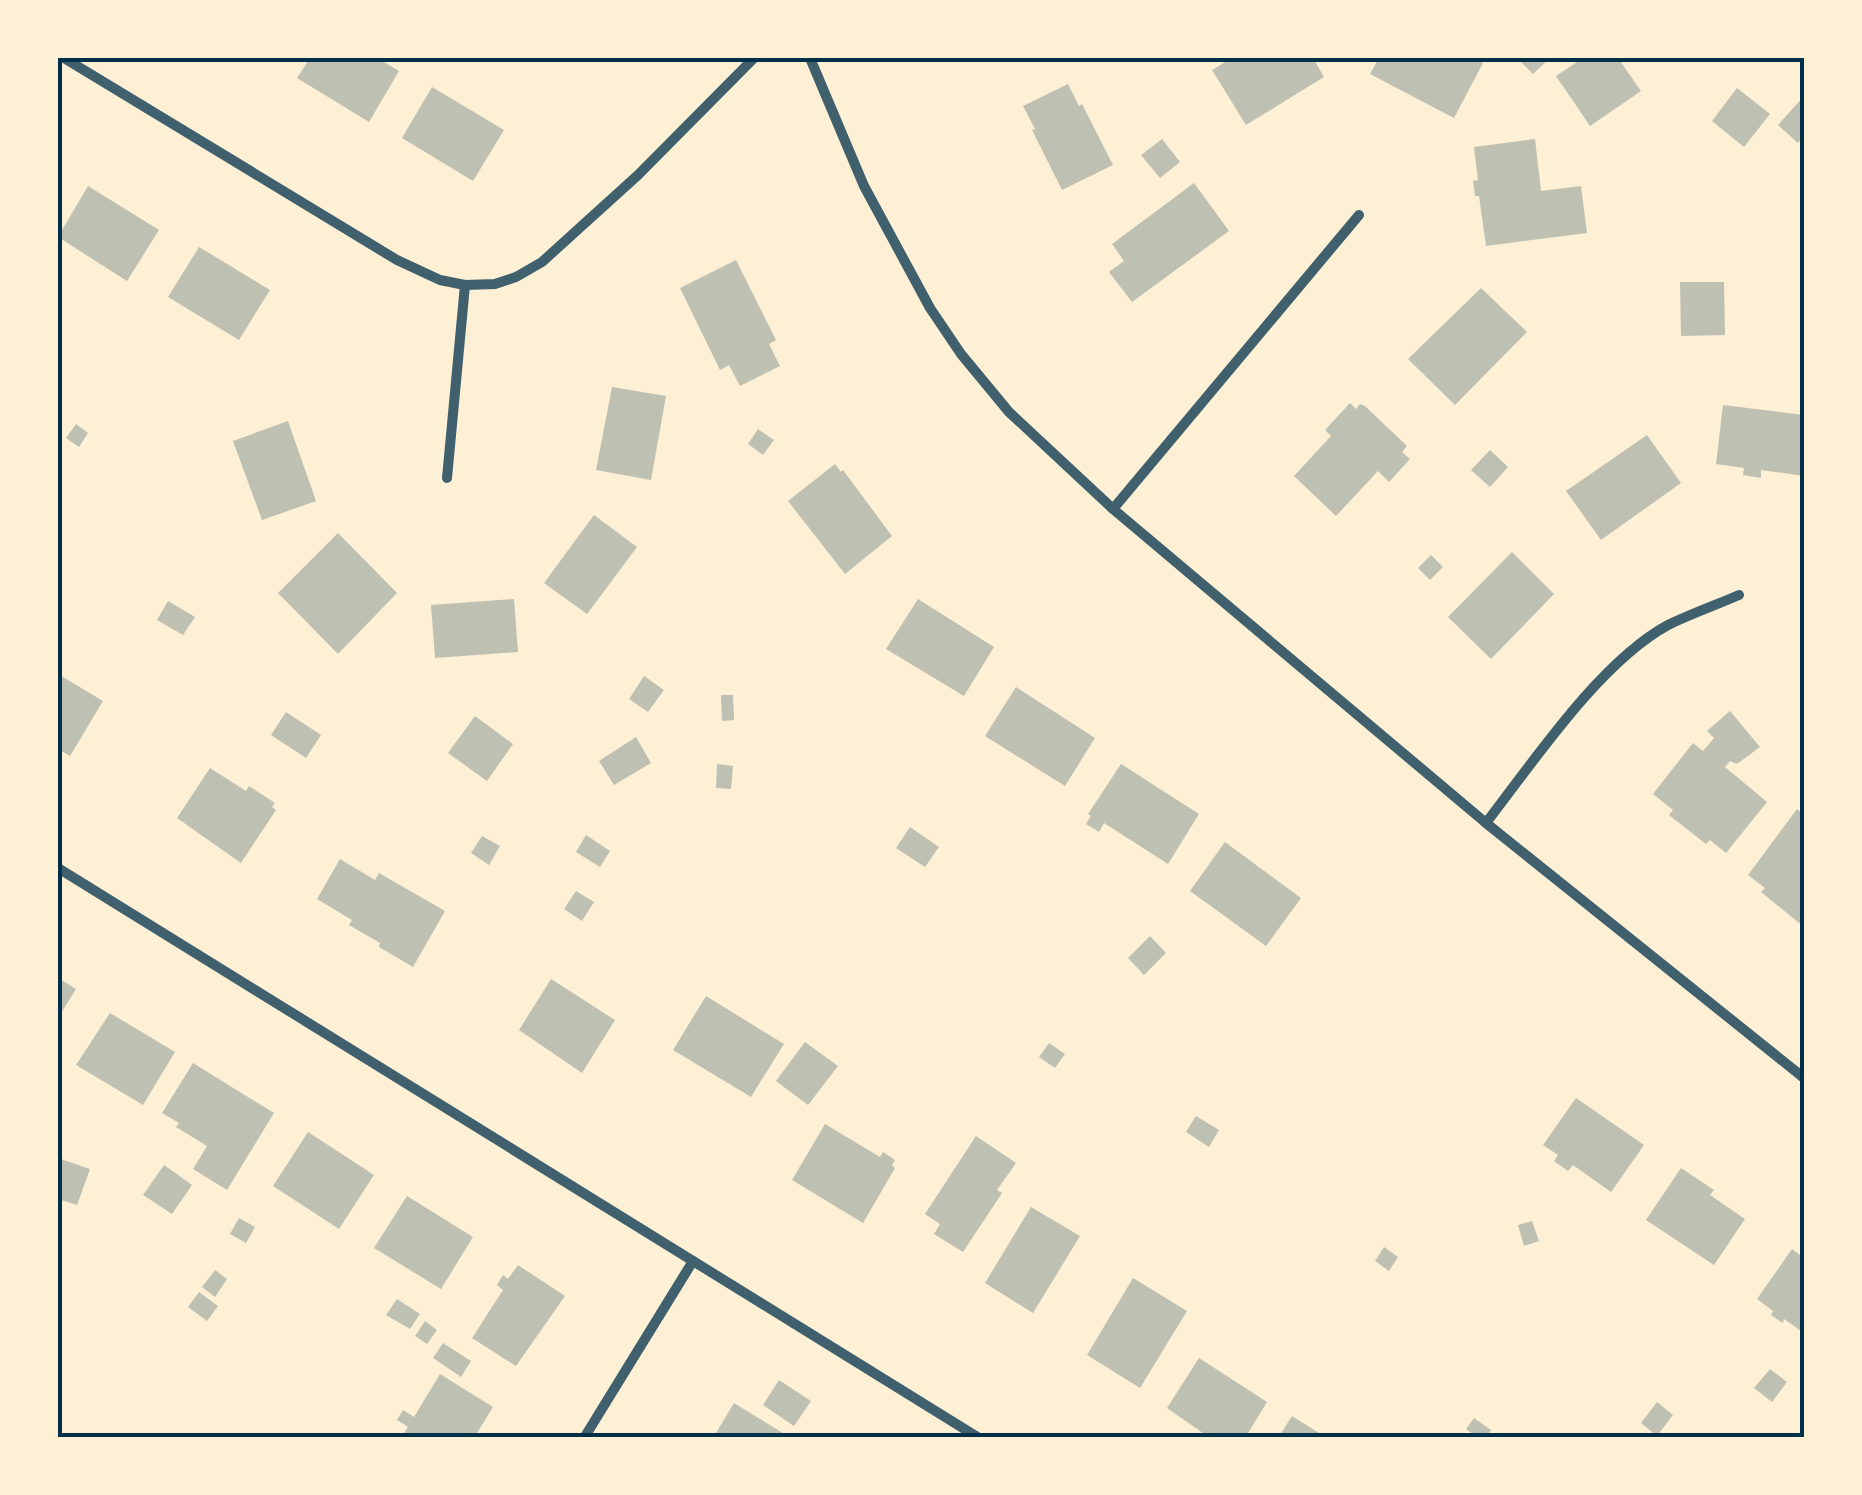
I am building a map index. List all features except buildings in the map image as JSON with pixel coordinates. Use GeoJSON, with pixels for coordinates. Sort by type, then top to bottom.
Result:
{"type":"FeatureCollection","features":[{"type":"Feature","properties":{"kind":"street"},"geometry":{"type":"LineString","coordinates":[[64,58],[370,245],[440,280],[465,284],[495,284],[542,262],[638,175],[754,58]]}},
{"type":"Feature","properties":{"kind":"street"},"geometry":{"type":"LineString","coordinates":[[810,58],[864,186],[930,308],[961,354],[1009,412],[1113,509],[1486,822],[1804,1078]]}},
{"type":"Feature","properties":{"kind":"street"},"geometry":{"type":"LineString","coordinates":[[1113,509],[1359,215]]}},
{"type":"Feature","properties":{"kind":"street"},"geometry":{"type":"LineString","coordinates":[[447,478],[465,284]]}},
{"type":"Feature","properties":{"kind":"street"},"geometry":{"type":"LineString","coordinates":[[1486,822],[1620,660],[1667,626],[1739,595]]}},
{"type":"Feature","properties":{"kind":"street"},"geometry":{"type":"LineString","coordinates":[[58,868],[979,1438]]}},
{"type":"Feature","properties":{"kind":"street"},"geometry":{"type":"LineString","coordinates":[[584,1438],[693,1261]]}}]}
